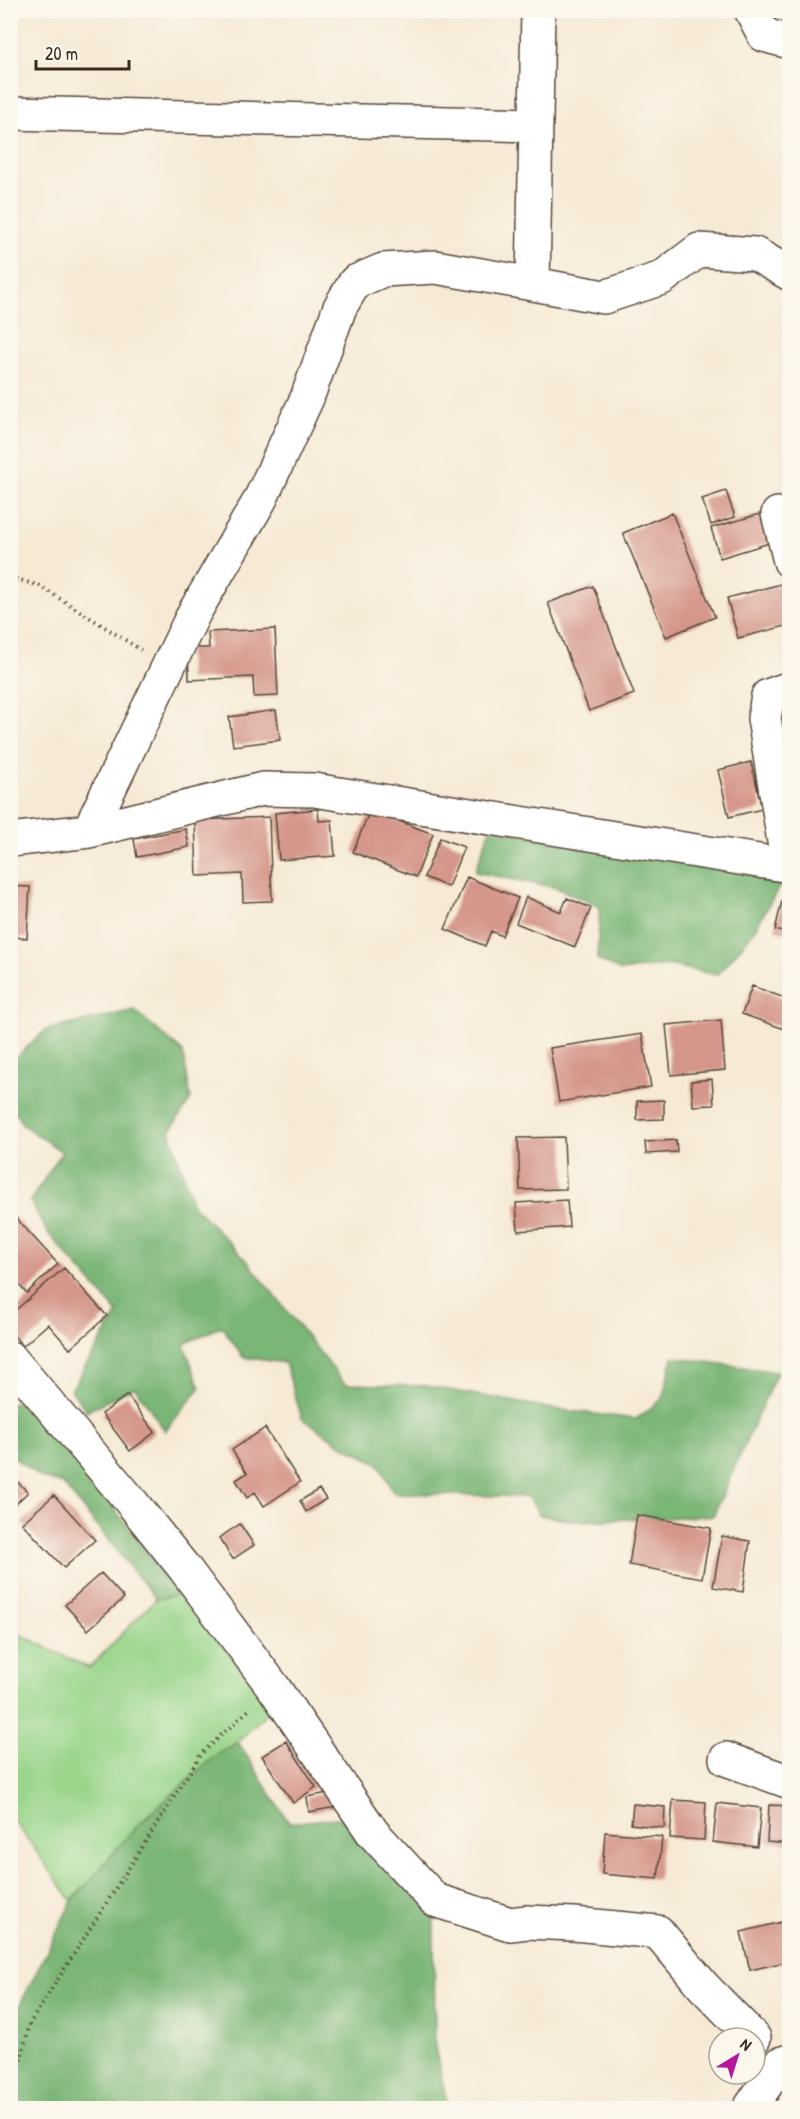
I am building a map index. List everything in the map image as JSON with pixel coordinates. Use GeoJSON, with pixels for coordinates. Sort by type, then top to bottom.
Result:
{"type":"FeatureCollection","features":[{"type":"Feature","properties":{"kind":"street"},"geometry":{"type":"LineString","coordinates":[[533,284],[538,10]]}},
{"type":"Feature","properties":{"kind":"street"},"geometry":{"type":"LineString","coordinates":[[751,10],[764,35],[789,42]]}},
{"type":"Feature","properties":{"kind":"street"},"geometry":{"type":"LineString","coordinates":[[10,113],[536,125]]}},
{"type":"Feature","properties":{"kind":"street"},"geometry":{"type":"LineString","coordinates":[[89,831],[194,613],[260,500],[307,398],[340,307],[355,282],[382,270],[435,267],[604,297],[662,278],[699,250],[755,254],[789,274]]}},
{"type":"Feature","properties":{"kind":"street"},"geometry":{"type":"LineString","coordinates":[[778,514],[789,561]]}},
{"type":"Feature","properties":{"kind":"street"},"geometry":{"type":"LineString","coordinates":[[10,840],[89,831],[263,789],[314,790],[789,866],[764,718],[768,696],[789,688]]}},
{"type":"Feature","properties":{"kind":"street"},"geometry":{"type":"LineString","coordinates":[[10,1358],[133,1504],[274,1688],[373,1833],[435,1900],[510,1924],[562,1923],[658,1932],[703,1986],[743,2026]]}},
{"type":"Feature","properties":{"kind":"street"},"geometry":{"type":"LineString","coordinates":[[726,1759],[789,1782]]}},
{"type":"Feature","properties":{"kind":"street"},"geometry":{"type":"LineString","coordinates":[[750,2109],[785,2062],[767,2048]]}},
{"type":"Feature","properties":{"kind":"path"},"geometry":{"type":"LineString","coordinates":[[10,577],[40,586],[167,667]]}},
{"type":"Feature","properties":{"kind":"path"},"geometry":{"type":"LineString","coordinates":[[10,2101],[30,2023],[202,1753],[274,1688]]}},
{"type":"Feature","properties":{"kind":"green space"},"geometry":{"type":"Polygon","coordinates":[[[490,829],[785,877],[753,932],[718,975],[668,965],[621,971],[597,959],[600,907],[557,888],[475,872],[490,829]]]}},
{"type":"Feature","properties":{"kind":"green space"},"geometry":{"type":"Polygon","coordinates":[[[134,1010],[183,1052],[191,1099],[170,1131],[193,1205],[248,1262],[345,1384],[427,1386],[554,1409],[636,1419],[662,1399],[673,1357],[777,1372],[713,1516],[576,1521],[539,1515],[529,1497],[394,1493],[379,1464],[340,1444],[302,1418],[285,1363],[243,1357],[222,1326],[184,1344],[200,1388],[165,1431],[135,1387],[87,1411],[71,1390],[118,1313],[48,1233],[30,1201],[62,1152],[23,1125],[11,1106],[10,1063],[46,1030],[134,1010]]]}},
{"type":"Feature","properties":{"kind":"green space"},"geometry":{"type":"Polygon","coordinates":[[[21,1400],[77,1460],[180,1595],[156,1599],[63,1484],[42,1478],[11,1455],[10,1404],[21,1400]]]}},
{"type":"Feature","properties":{"kind":"green space"},"geometry":{"type":"Polygon","coordinates":[[[180,1595],[273,1706],[238,1742],[217,1754],[137,1826],[72,1901],[11,1816],[10,1630],[89,1668],[156,1599],[180,1595]]]}},
{"type":"Feature","properties":{"kind":"green space"},"geometry":{"type":"Polygon","coordinates":[[[238,1742],[289,1823],[347,1817],[434,1917],[435,2047],[448,2108],[11,2108],[10,2025],[72,1901],[137,1826],[217,1754],[238,1742]]]}},
{"type":"Feature","properties":{"kind":"building"},"geometry":{"type":"Polygon","coordinates":[[[726,491],[735,517],[711,525],[702,499],[726,491]]]}},
{"type":"Feature","properties":{"kind":"building"},"geometry":{"type":"Polygon","coordinates":[[[767,512],[776,541],[720,558],[711,528],[767,512]]]}},
{"type":"Feature","properties":{"kind":"building"},"geometry":{"type":"Polygon","coordinates":[[[672,513],[715,617],[666,637],[623,533],[672,513]]]}},
{"type":"Feature","properties":{"kind":"building"},"geometry":{"type":"Polygon","coordinates":[[[785,583],[790,598],[790,625],[738,638],[727,598],[785,583]]]}},
{"type":"Feature","properties":{"kind":"building"},"geometry":{"type":"Polygon","coordinates":[[[593,586],[634,694],[589,711],[548,603],[593,586]]]}},
{"type":"Feature","properties":{"kind":"building"},"geometry":{"type":"Polygon","coordinates":[[[275,629],[278,696],[254,697],[253,677],[189,680],[188,648],[209,648],[208,632],[275,629]]]}},
{"type":"Feature","properties":{"kind":"building"},"geometry":{"type":"Polygon","coordinates":[[[276,710],[280,740],[233,746],[229,717],[276,710]]]}},
{"type":"Feature","properties":{"kind":"building"},"geometry":{"type":"Polygon","coordinates":[[[751,762],[762,809],[729,817],[718,770],[751,762]]]}},
{"type":"Feature","properties":{"kind":"building"},"geometry":{"type":"Polygon","coordinates":[[[318,809],[319,821],[332,820],[335,856],[279,860],[275,813],[318,809]]]}},
{"type":"Feature","properties":{"kind":"building"},"geometry":{"type":"Polygon","coordinates":[[[370,810],[433,834],[416,877],[353,852],[370,810]]]}},
{"type":"Feature","properties":{"kind":"building"},"geometry":{"type":"Polygon","coordinates":[[[269,817],[272,901],[243,902],[242,874],[197,876],[195,820],[269,817]]]}},
{"type":"Feature","properties":{"kind":"building"},"geometry":{"type":"Polygon","coordinates":[[[186,829],[189,847],[137,857],[134,839],[186,829]]]}},
{"type":"Feature","properties":{"kind":"building"},"geometry":{"type":"Polygon","coordinates":[[[440,838],[464,847],[448,887],[424,877],[440,838]]]}},
{"type":"Feature","properties":{"kind":"building"},"geometry":{"type":"Polygon","coordinates":[[[467,877],[518,898],[502,936],[491,931],[485,946],[445,929],[467,877]]]}},
{"type":"Feature","properties":{"kind":"building"},"geometry":{"type":"Polygon","coordinates":[[[10,886],[30,887],[27,938],[10,937],[10,886]]]}},
{"type":"Feature","properties":{"kind":"building"},"geometry":{"type":"Polygon","coordinates":[[[526,897],[561,912],[567,898],[591,908],[575,947],[516,923],[526,897]]]}},
{"type":"Feature","properties":{"kind":"building"},"geometry":{"type":"Polygon","coordinates":[[[782,901],[790,903],[790,934],[775,930],[782,901]]]}},
{"type":"Feature","properties":{"kind":"building"},"geometry":{"type":"Polygon","coordinates":[[[752,986],[790,1000],[790,1031],[742,1014],[752,986]]]}},
{"type":"Feature","properties":{"kind":"building"},"geometry":{"type":"Polygon","coordinates":[[[721,1020],[725,1070],[671,1075],[666,1025],[721,1020]]]}},
{"type":"Feature","properties":{"kind":"building"},"geometry":{"type":"Polygon","coordinates":[[[642,1034],[651,1087],[559,1102],[550,1048],[642,1034]]]}},
{"type":"Feature","properties":{"kind":"building"},"geometry":{"type":"Polygon","coordinates":[[[712,1079],[714,1105],[693,1106],[691,1081],[712,1079]]]}},
{"type":"Feature","properties":{"kind":"building"},"geometry":{"type":"Polygon","coordinates":[[[664,1100],[664,1119],[637,1120],[637,1101],[664,1100]]]}},
{"type":"Feature","properties":{"kind":"building"},"geometry":{"type":"Polygon","coordinates":[[[564,1137],[566,1189],[520,1190],[518,1138],[564,1137]]]}},
{"type":"Feature","properties":{"kind":"building"},"geometry":{"type":"Polygon","coordinates":[[[676,1140],[677,1152],[646,1154],[645,1142],[676,1140]]]}},
{"type":"Feature","properties":{"kind":"building"},"geometry":{"type":"Polygon","coordinates":[[[567,1200],[569,1227],[518,1231],[516,1203],[567,1200]]]}},
{"type":"Feature","properties":{"kind":"building"},"geometry":{"type":"Polygon","coordinates":[[[16,1218],[58,1264],[27,1293],[10,1276],[10,1223],[16,1218]]]}},
{"type":"Feature","properties":{"kind":"building"},"geometry":{"type":"Polygon","coordinates":[[[64,1268],[107,1316],[70,1349],[48,1324],[23,1346],[10,1332],[10,1315],[64,1268]]]}},
{"type":"Feature","properties":{"kind":"building"},"geometry":{"type":"Polygon","coordinates":[[[127,1395],[155,1432],[130,1451],[102,1414],[127,1395]]]}},
{"type":"Feature","properties":{"kind":"building"},"geometry":{"type":"Polygon","coordinates":[[[265,1428],[300,1482],[264,1506],[255,1492],[247,1498],[236,1480],[247,1473],[232,1450],[265,1428]]]}},
{"type":"Feature","properties":{"kind":"building"},"geometry":{"type":"Polygon","coordinates":[[[10,1475],[28,1492],[10,1509],[10,1475]]]}},
{"type":"Feature","properties":{"kind":"building"},"geometry":{"type":"Polygon","coordinates":[[[319,1489],[326,1499],[306,1512],[300,1501],[319,1489]]]}},
{"type":"Feature","properties":{"kind":"building"},"geometry":{"type":"Polygon","coordinates":[[[54,1495],[95,1540],[64,1568],[22,1523],[54,1495]]]}},
{"type":"Feature","properties":{"kind":"building"},"geometry":{"type":"Polygon","coordinates":[[[637,1515],[711,1528],[702,1578],[629,1565],[637,1515]]]}},
{"type":"Feature","properties":{"kind":"building"},"geometry":{"type":"Polygon","coordinates":[[[240,1524],[254,1545],[233,1559],[219,1538],[240,1524]]]}},
{"type":"Feature","properties":{"kind":"building"},"geometry":{"type":"Polygon","coordinates":[[[722,1536],[750,1541],[743,1592],[713,1587],[722,1536]]]}},
{"type":"Feature","properties":{"kind":"building"},"geometry":{"type":"Polygon","coordinates":[[[101,1573],[124,1598],[88,1630],[65,1605],[101,1573]]]}},
{"type":"Feature","properties":{"kind":"building"},"geometry":{"type":"Polygon","coordinates":[[[286,1741],[316,1787],[293,1803],[262,1756],[286,1741]]]}},
{"type":"Feature","properties":{"kind":"building"},"geometry":{"type":"Polygon","coordinates":[[[333,1792],[336,1807],[309,1812],[307,1797],[333,1792]]]}},
{"type":"Feature","properties":{"kind":"building"},"geometry":{"type":"Polygon","coordinates":[[[673,1800],[706,1802],[704,1840],[670,1838],[673,1800]]]}},
{"type":"Feature","properties":{"kind":"building"},"geometry":{"type":"Polygon","coordinates":[[[717,1803],[761,1808],[757,1847],[713,1842],[717,1803]]]}},
{"type":"Feature","properties":{"kind":"building"},"geometry":{"type":"Polygon","coordinates":[[[633,1804],[665,1807],[664,1828],[631,1824],[633,1804]]]}},
{"type":"Feature","properties":{"kind":"building"},"geometry":{"type":"Polygon","coordinates":[[[769,1805],[790,1806],[790,1844],[767,1842],[769,1805]]]}},
{"type":"Feature","properties":{"kind":"building"},"geometry":{"type":"Polygon","coordinates":[[[605,1832],[662,1837],[658,1879],[602,1874],[605,1832]]]}},
{"type":"Feature","properties":{"kind":"building"},"geometry":{"type":"Polygon","coordinates":[[[790,1920],[790,1961],[750,1970],[741,1932],[790,1920]]]}}]}
